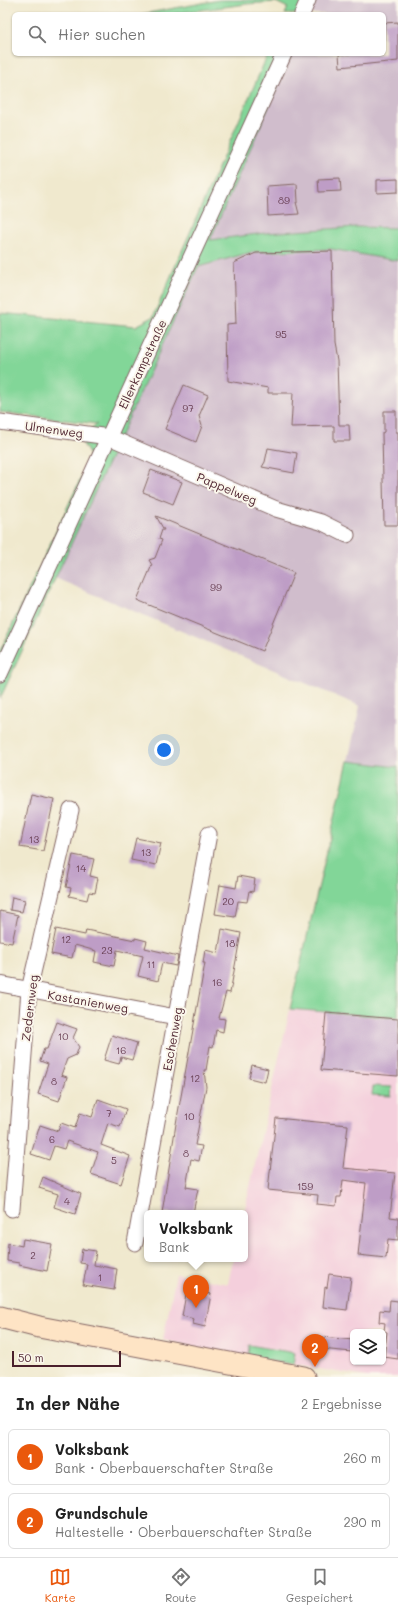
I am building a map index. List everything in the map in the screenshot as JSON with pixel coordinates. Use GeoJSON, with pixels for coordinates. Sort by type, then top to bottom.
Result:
{"type":"FeatureCollection","features":[{"type":"Feature","properties":{"kind":"main road"},"geometry":{"type":"LineString","coordinates":[[0,1317],[77,1334],[304,1377]]}},
{"type":"Feature","properties":{"kind":"street"},"geometry":{"type":"LineString","coordinates":[[303,12],[308,0]]}},
{"type":"Feature","properties":{"kind":"street","name":"Ellerkampstraße"},"geometry":{"type":"LineString","coordinates":[[0,674],[283,56]]}},
{"type":"Feature","properties":{"kind":"street","name":"Ulmenweg"},"geometry":{"type":"LineString","coordinates":[[2,425],[109,437]]}},
{"type":"Feature","properties":{"kind":"street","name":"Pappelweg"},"geometry":{"type":"LineString","coordinates":[[109,437],[276,508],[321,522],[347,535]]}},
{"type":"Feature","properties":{"kind":"street","name":"Zedernweg"},"geometry":{"type":"LineString","coordinates":[[12,1209],[29,990],[70,810]]}},
{"type":"Feature","properties":{"kind":"street","name":"Eschenweg"},"geometry":{"type":"LineString","coordinates":[[135,1243],[209,834]]}},
{"type":"Feature","properties":{"kind":"street","name":"Kastanienweg"},"geometry":{"type":"LineString","coordinates":[[0,984],[176,1017]]}},
{"type":"Feature","properties":{"kind":"shaded area"},"geometry":{"type":"Polygon","coordinates":[[[316,0],[398,0],[398,228],[357,227],[266,233],[210,240],[291,56],[386,56],[386,12],[311,12],[316,0]]]}},
{"type":"Feature","properties":{"kind":"shaded area"},"geometry":{"type":"Polygon","coordinates":[[[331,249],[398,261],[398,767],[348,761],[360,706],[55,578],[198,267],[252,252],[331,249]]]}},
{"type":"Feature","properties":{"kind":"shaded area"},"geometry":{"type":"Polygon","coordinates":[[[290,1009],[398,1018],[398,1377],[367,1377],[212,1351],[163,1340],[176,1274],[228,1284],[232,1262],[248,1262],[248,1210],[245,1210],[290,1009]]]}},
{"type":"Feature","properties":{"kind":"green space"},"geometry":{"type":"Polygon","coordinates":[[[219,0],[316,0],[311,12],[286,12],[288,8],[276,2],[247,4],[186,12],[153,12],[219,0]]]}},
{"type":"Feature","properties":{"kind":"green space"},"geometry":{"type":"Polygon","coordinates":[[[267,56],[291,56],[210,240],[266,233],[357,227],[398,228],[398,261],[331,249],[252,252],[198,267],[0,699],[0,651],[87,465],[89,454],[79,437],[97,424],[0,412],[0,313],[136,326],[153,317],[267,56]]]}},
{"type":"Feature","properties":{"kind":"green space"},"geometry":{"type":"Polygon","coordinates":[[[348,761],[398,767],[398,1018],[290,1009],[348,761]]]}},
{"type":"Feature","properties":{"kind":"green space"},"geometry":{"type":"Polygon","coordinates":[[[373,1086],[392,1087],[391,1096],[372,1095],[373,1086]]]}},
{"type":"Feature","properties":{"kind":"green space"},"geometry":{"type":"Polygon","coordinates":[[[249,1345],[295,1353],[293,1365],[248,1357],[249,1345]]]}},
{"type":"Feature","properties":{"kind":"building"},"geometry":{"type":"Polygon","coordinates":[[[398,22],[398,61],[340,67],[339,56],[386,56],[386,23],[398,22]]]}},
{"type":"Feature","properties":{"kind":"building"},"geometry":{"type":"Polygon","coordinates":[[[340,178],[341,191],[319,192],[318,179],[340,178]]]}},
{"type":"Feature","properties":{"kind":"building"},"geometry":{"type":"Polygon","coordinates":[[[398,179],[398,192],[377,193],[377,180],[398,179]]]}},
{"type":"Feature","properties":{"kind":"building"},"geometry":{"type":"Polygon","coordinates":[[[297,184],[298,202],[296,202],[299,214],[268,216],[267,186],[297,184]]]}},
{"type":"Feature","properties":{"kind":"building"},"geometry":{"type":"Polygon","coordinates":[[[332,251],[334,345],[337,361],[339,425],[349,425],[350,441],[334,441],[334,426],[291,427],[293,393],[268,393],[268,388],[228,381],[227,325],[236,324],[234,263],[256,253],[332,251]]]}},
{"type":"Feature","properties":{"kind":"building"},"geometry":{"type":"Polygon","coordinates":[[[184,385],[208,395],[199,416],[202,426],[196,442],[165,429],[184,385]]]}},
{"type":"Feature","properties":{"kind":"building"},"geometry":{"type":"Polygon","coordinates":[[[384,411],[396,411],[396,432],[398,432],[398,525],[384,525],[382,433],[384,432],[384,411]]]}},
{"type":"Feature","properties":{"kind":"building"},"geometry":{"type":"Polygon","coordinates":[[[268,448],[297,453],[294,473],[262,467],[265,462],[268,448]]]}},
{"type":"Feature","properties":{"kind":"building"},"geometry":{"type":"Polygon","coordinates":[[[151,470],[182,482],[173,504],[143,492],[151,470]]]}},
{"type":"Feature","properties":{"kind":"building"},"geometry":{"type":"Polygon","coordinates":[[[156,516],[294,573],[262,651],[137,600],[152,565],[149,560],[155,558],[162,540],[159,539],[162,530],[164,530],[156,516]]]}},
{"type":"Feature","properties":{"kind":"building"},"geometry":{"type":"Polygon","coordinates":[[[31,794],[54,799],[43,851],[20,847],[31,794]]]}},
{"type":"Feature","properties":{"kind":"building"},"geometry":{"type":"Polygon","coordinates":[[[136,838],[161,843],[156,865],[131,860],[136,838]]]}},
{"type":"Feature","properties":{"kind":"building"},"geometry":{"type":"Polygon","coordinates":[[[73,855],[94,859],[90,876],[98,878],[95,893],[89,892],[87,900],[69,896],[71,888],[66,887],[73,855]]]}},
{"type":"Feature","properties":{"kind":"building"},"geometry":{"type":"Polygon","coordinates":[[[238,876],[255,879],[253,892],[249,891],[247,902],[238,901],[235,917],[215,914],[220,885],[236,888],[238,876]]]}},
{"type":"Feature","properties":{"kind":"building"},"geometry":{"type":"Polygon","coordinates":[[[12,897],[25,900],[22,912],[10,910],[12,897]]]}},
{"type":"Feature","properties":{"kind":"building"},"geometry":{"type":"Polygon","coordinates":[[[0,911],[18,915],[12,943],[0,941],[0,911]]]}},
{"type":"Feature","properties":{"kind":"building"},"geometry":{"type":"Polygon","coordinates":[[[56,929],[85,935],[86,930],[147,941],[145,948],[178,956],[176,966],[162,963],[158,981],[138,976],[143,956],[117,950],[114,966],[94,962],[96,951],[75,945],[72,958],[51,954],[56,929]]]}},
{"type":"Feature","properties":{"kind":"building"},"geometry":{"type":"Polygon","coordinates":[[[222,929],[241,933],[230,993],[226,992],[219,1018],[225,1019],[223,1032],[216,1030],[213,1047],[210,1046],[206,1070],[204,1070],[206,1087],[195,1145],[202,1146],[199,1161],[191,1159],[186,1187],[198,1189],[194,1210],[162,1210],[176,1124],[205,963],[203,963],[205,950],[218,953],[222,929]]]}},
{"type":"Feature","properties":{"kind":"building"},"geometry":{"type":"Polygon","coordinates":[[[326,1013],[398,1019],[398,1076],[321,1070],[326,1013]]]}},
{"type":"Feature","properties":{"kind":"building"},"geometry":{"type":"Polygon","coordinates":[[[57,1022],[77,1029],[73,1038],[79,1047],[76,1055],[67,1059],[61,1075],[67,1077],[59,1101],[38,1094],[48,1064],[40,1061],[44,1049],[47,1049],[57,1022]]]}},
{"type":"Feature","properties":{"kind":"building"},"geometry":{"type":"Polygon","coordinates":[[[112,1035],[137,1043],[132,1060],[121,1057],[119,1064],[104,1060],[112,1035]]]}},
{"type":"Feature","properties":{"kind":"building"},"geometry":{"type":"Polygon","coordinates":[[[252,1065],[268,1069],[265,1082],[249,1078],[252,1065]]]}},
{"type":"Feature","properties":{"kind":"building"},"geometry":{"type":"Polygon","coordinates":[[[98,1099],[126,1109],[120,1127],[108,1123],[101,1145],[130,1156],[121,1184],[91,1174],[98,1152],[67,1141],[64,1149],[54,1146],[49,1160],[31,1154],[40,1125],[58,1131],[61,1123],[75,1128],[80,1113],[92,1117],[98,1099]]]}},
{"type":"Feature","properties":{"kind":"building"},"geometry":{"type":"Polygon","coordinates":[[[276,1118],[348,1125],[343,1168],[395,1173],[390,1217],[398,1218],[398,1240],[388,1239],[386,1258],[358,1255],[366,1183],[343,1180],[341,1197],[337,1197],[336,1206],[317,1204],[318,1195],[268,1190],[276,1118]]]}},
{"type":"Feature","properties":{"kind":"building"},"geometry":{"type":"Polygon","coordinates":[[[43,1177],[81,1194],[75,1214],[54,1207],[58,1194],[39,1188],[43,1177]]]}},
{"type":"Feature","properties":{"kind":"building"},"geometry":{"type":"Polygon","coordinates":[[[23,1239],[52,1244],[47,1271],[7,1261],[8,1243],[22,1246],[23,1239]]]}},
{"type":"Feature","properties":{"kind":"building"},"geometry":{"type":"Polygon","coordinates":[[[82,1249],[96,1251],[94,1265],[117,1269],[114,1290],[83,1285],[87,1264],[80,1263],[82,1249]]]}},
{"type":"Feature","properties":{"kind":"building"},"geometry":{"type":"Polygon","coordinates":[[[329,1274],[351,1277],[347,1310],[323,1307],[325,1287],[327,1288],[329,1274]]]}},
{"type":"Feature","properties":{"kind":"building"},"geometry":{"type":"Polygon","coordinates":[[[199,1292],[211,1294],[205,1327],[193,1324],[194,1319],[182,1316],[186,1294],[198,1297],[199,1292]]]}},
{"type":"Feature","properties":{"kind":"building"},"geometry":{"type":"Polygon","coordinates":[[[390,1300],[398,1301],[398,1359],[386,1357],[387,1332],[386,1329],[384,1329],[385,1323],[379,1322],[380,1310],[389,1311],[390,1300]]]}},
{"type":"Feature","properties":{"kind":"building"},"geometry":{"type":"Polygon","coordinates":[[[311,1336],[350,1340],[350,1352],[310,1348],[311,1336]]]}},
{"type":"Feature","properties":{"kind":"place","name":"Volksbank"},"geometry":{"type":"Point","coordinates":[196,1308]}},
{"type":"Feature","properties":{"kind":"place","name":"Grundschule"},"geometry":{"type":"Point","coordinates":[315,1367]}}]}
